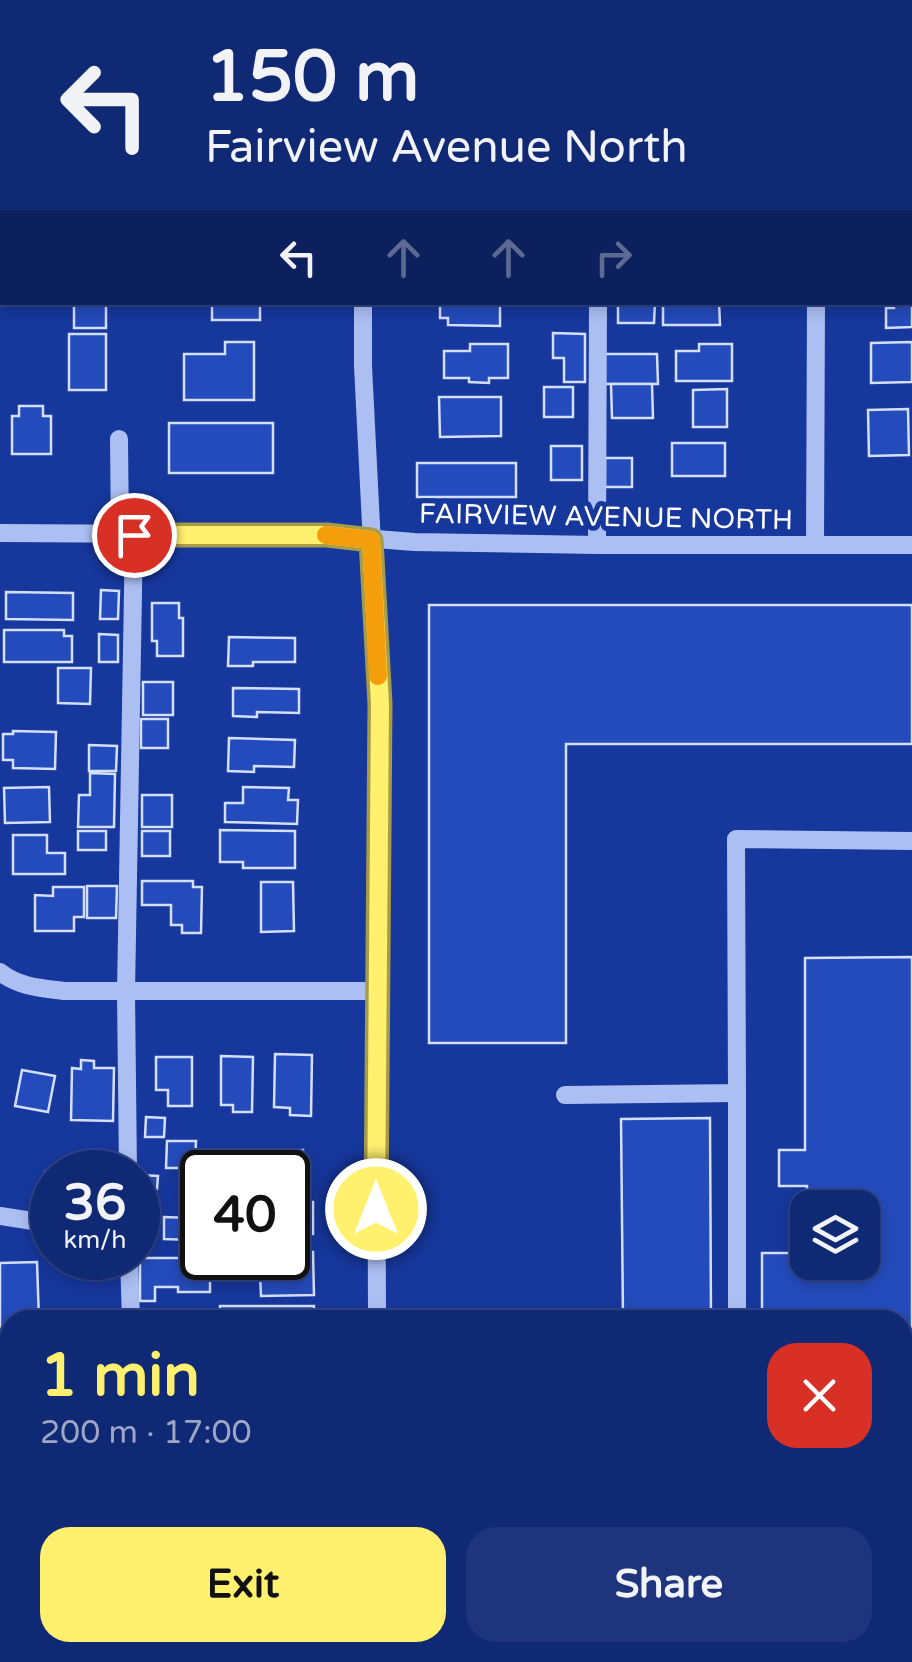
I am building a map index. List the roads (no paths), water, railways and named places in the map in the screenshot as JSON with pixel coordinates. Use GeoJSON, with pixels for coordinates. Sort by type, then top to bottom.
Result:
{"type":"FeatureCollection","features":[{"type":"Feature","properties":{"kind":"street"},"geometry":{"type":"LineString","coordinates":[[364,305],[363,366],[380,704],[377,1310]]}},
{"type":"Feature","properties":{"kind":"street"},"geometry":{"type":"LineString","coordinates":[[597,545],[598,305]]}},
{"type":"Feature","properties":{"kind":"street"},"geometry":{"type":"LineString","coordinates":[[815,545],[816,305]]}},
{"type":"Feature","properties":{"kind":"street"},"geometry":{"type":"LineString","coordinates":[[119,439],[127,535],[128,1150]]}},
{"type":"Feature","properties":{"kind":"street","name":"FAIRVIEW AVENUE NORTH"},"geometry":{"type":"LineString","coordinates":[[0,533],[327,535],[371,540],[597,545],[912,545]]}},
{"type":"Feature","properties":{"kind":"street"},"geometry":{"type":"LineString","coordinates":[[737,1310],[736,839],[912,841]]}},
{"type":"Feature","properties":{"kind":"street"},"geometry":{"type":"LineString","coordinates":[[0,972],[29,987],[64,991],[376,991]]}},
{"type":"Feature","properties":{"kind":"street"},"geometry":{"type":"LineString","coordinates":[[565,1096],[737,1092]]}},
{"type":"Feature","properties":{"kind":"street"},"geometry":{"type":"LineString","coordinates":[[0,1216],[30,1221]]}},
{"type":"Feature","properties":{"kind":"street"},"geometry":{"type":"LineString","coordinates":[[130,1280],[131,1310]]}}]}
